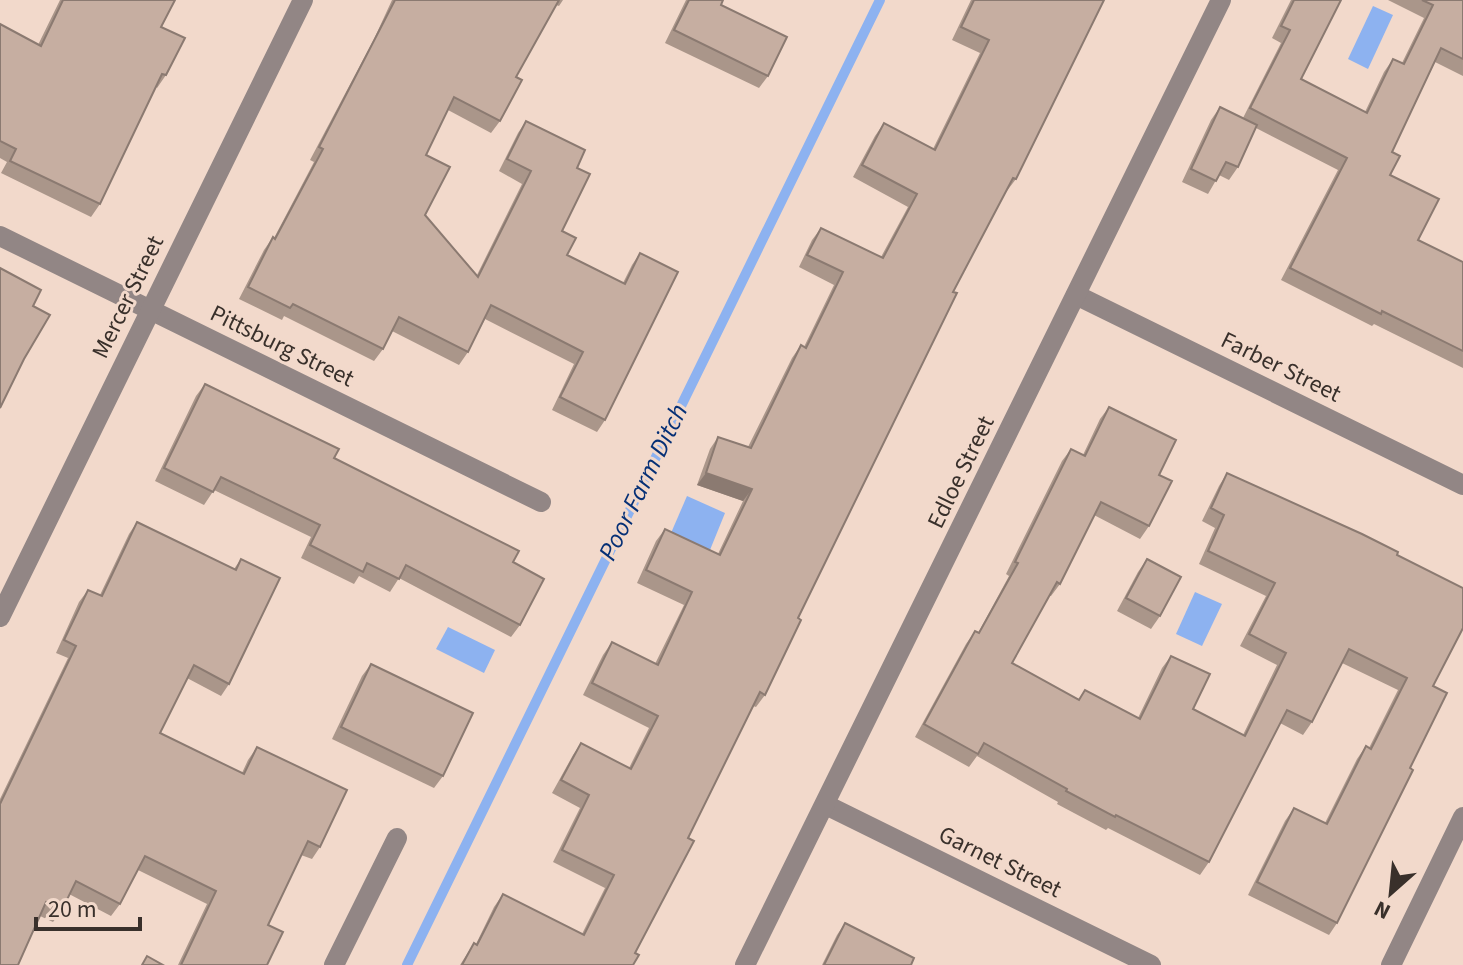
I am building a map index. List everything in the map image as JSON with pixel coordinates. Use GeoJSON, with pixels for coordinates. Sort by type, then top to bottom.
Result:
{"type":"FeatureCollection","features":[{"type":"Feature","properties":{"kind":"street","name":"Mercer Street"},"geometry":{"type":"LineString","coordinates":[[0,617],[303,0]]}},
{"type":"Feature","properties":{"kind":"street","name":"Edloe Street"},"geometry":{"type":"LineString","coordinates":[[745,965],[1221,0]]}},
{"type":"Feature","properties":{"kind":"street","name":"Pittsburg Street"},"geometry":{"type":"LineString","coordinates":[[0,236],[541,502]]}},
{"type":"Feature","properties":{"kind":"street","name":"Farber Street"},"geometry":{"type":"LineString","coordinates":[[1076,295],[1463,485]]}},
{"type":"Feature","properties":{"kind":"street","name":"Garnet Street"},"geometry":{"type":"LineString","coordinates":[[826,805],[1151,965]]}},
{"type":"Feature","properties":{"kind":"street"},"geometry":{"type":"LineString","coordinates":[[1391,965],[1463,817]]}},
{"type":"Feature","properties":{"kind":"street"},"geometry":{"type":"LineString","coordinates":[[334,965],[397,838]]}},
{"type":"Feature","properties":{"kind":"water"},"geometry":{"type":"Polygon","coordinates":[[[1373,6],[1393,15],[1368,69],[1348,59],[1373,6]]]}},
{"type":"Feature","properties":{"kind":"water"},"geometry":{"type":"Polygon","coordinates":[[[687,496],[725,513],[710,550],[671,533],[687,496]]]}},
{"type":"Feature","properties":{"kind":"water"},"geometry":{"type":"Polygon","coordinates":[[[1195,592],[1222,604],[1202,646],[1176,634],[1195,592]]]}},
{"type":"Feature","properties":{"kind":"water"},"geometry":{"type":"Polygon","coordinates":[[[448,627],[495,650],[484,673],[436,649],[448,627]]]}},
{"type":"Feature","properties":{"kind":"building"},"geometry":{"type":"Polygon","coordinates":[[[63,0],[175,0],[161,27],[185,38],[166,75],[162,74],[100,204],[10,161],[16,149],[0,141],[0,24],[41,46],[63,0]]]}},
{"type":"Feature","properties":{"kind":"building"},"geometry":{"type":"Polygon","coordinates":[[[395,0],[559,0],[516,77],[522,80],[500,121],[454,97],[426,155],[450,167],[425,215],[478,277],[531,171],[507,159],[526,121],[585,150],[577,168],[590,174],[562,231],[576,238],[567,255],[625,284],[640,253],[678,272],[605,420],[560,397],[583,352],[491,305],[468,352],[399,317],[383,349],[293,304],[290,308],[248,287],[323,149],[319,147],[395,0]]]}},
{"type":"Feature","properties":{"kind":"building"},"geometry":{"type":"Polygon","coordinates":[[[689,0],[723,0],[721,5],[787,37],[768,76],[674,30],[689,0]]]}},
{"type":"Feature","properties":{"kind":"building"},"geometry":{"type":"Polygon","coordinates":[[[974,0],[1104,0],[1016,179],[1013,178],[953,292],[957,293],[798,618],[801,620],[765,695],[760,692],[688,838],[694,841],[635,953],[639,955],[633,965],[462,965],[474,943],[477,945],[503,894],[584,935],[614,875],[562,850],[589,795],[561,780],[581,743],[631,769],[658,716],[592,683],[612,642],[658,665],[692,592],[646,570],[665,529],[720,555],[752,489],[706,473],[718,437],[751,448],[801,345],[806,348],[843,272],[807,255],[821,228],[883,258],[917,194],[862,165],[884,123],[935,150],[989,40],[961,27],[974,0]]]}},
{"type":"Feature","properties":{"kind":"building"},"geometry":{"type":"Polygon","coordinates":[[[1294,0],[1341,0],[1301,79],[1367,113],[1393,59],[1404,64],[1433,5],[1422,0],[1463,0],[1463,59],[1441,48],[1392,152],[1400,156],[1390,175],[1439,199],[1418,240],[1463,262],[1463,351],[1290,268],[1347,158],[1250,108],[1290,30],[1281,26],[1294,0]]]}},
{"type":"Feature","properties":{"kind":"building"},"geometry":{"type":"Polygon","coordinates":[[[1220,107],[1257,125],[1238,167],[1226,162],[1216,181],[1191,169],[1220,107]]]}},
{"type":"Feature","properties":{"kind":"building"},"geometry":{"type":"Polygon","coordinates":[[[0,268],[41,290],[33,306],[50,315],[0,408],[0,268]]]}},
{"type":"Feature","properties":{"kind":"building"},"geometry":{"type":"Polygon","coordinates":[[[205,384],[339,449],[334,458],[519,551],[513,562],[544,579],[520,625],[406,565],[399,579],[367,563],[363,572],[310,545],[320,525],[221,477],[213,492],[164,468],[205,384]]]}},
{"type":"Feature","properties":{"kind":"building"},"geometry":{"type":"Polygon","coordinates":[[[1109,407],[1176,440],[1159,475],[1172,481],[1149,526],[1101,502],[1060,584],[1057,582],[1012,663],[1079,700],[1085,690],[1140,719],[1171,656],[1210,674],[1193,709],[1245,736],[1286,653],[1249,634],[1275,583],[1208,551],[1224,515],[1211,508],[1227,473],[1362,534],[1463,588],[1463,628],[1433,686],[1447,693],[1410,768],[1413,770],[1337,923],[1257,882],[1294,808],[1327,824],[1366,746],[1371,749],[1407,678],[1349,649],[1312,722],[1287,710],[1209,862],[1115,817],[984,743],[978,754],[924,724],[975,631],[979,633],[1018,563],[1015,562],[1071,449],[1085,456],[1109,407]]]}},
{"type":"Feature","properties":{"kind":"building"},"geometry":{"type":"Polygon","coordinates":[[[137,522],[236,570],[241,559],[280,578],[229,684],[194,665],[160,733],[244,774],[257,747],[347,790],[320,847],[308,841],[268,925],[283,932],[267,965],[181,965],[216,891],[145,856],[120,904],[76,881],[62,910],[46,902],[18,965],[0,965],[0,804],[76,646],[64,640],[88,590],[102,596],[137,522]]]}},
{"type":"Feature","properties":{"kind":"building"},"geometry":{"type":"Polygon","coordinates":[[[1147,559],[1181,577],[1160,616],[1126,598],[1147,559]]]}},
{"type":"Feature","properties":{"kind":"building"},"geometry":{"type":"Polygon","coordinates":[[[371,664],[473,713],[443,776],[341,727],[371,664]]]}},
{"type":"Feature","properties":{"kind":"building"},"geometry":{"type":"Polygon","coordinates":[[[845,923],[914,958],[911,965],[824,965],[845,923]]]}},
{"type":"Feature","properties":{"kind":"building"},"geometry":{"type":"Polygon","coordinates":[[[147,956],[163,965],[142,965],[147,956]]]}},
{"type":"Feature","properties":{"kind":"waterway","name":"Poor Farm Ditch"},"geometry":{"type":"LineString","coordinates":[[407,965],[880,0]]}}]}
